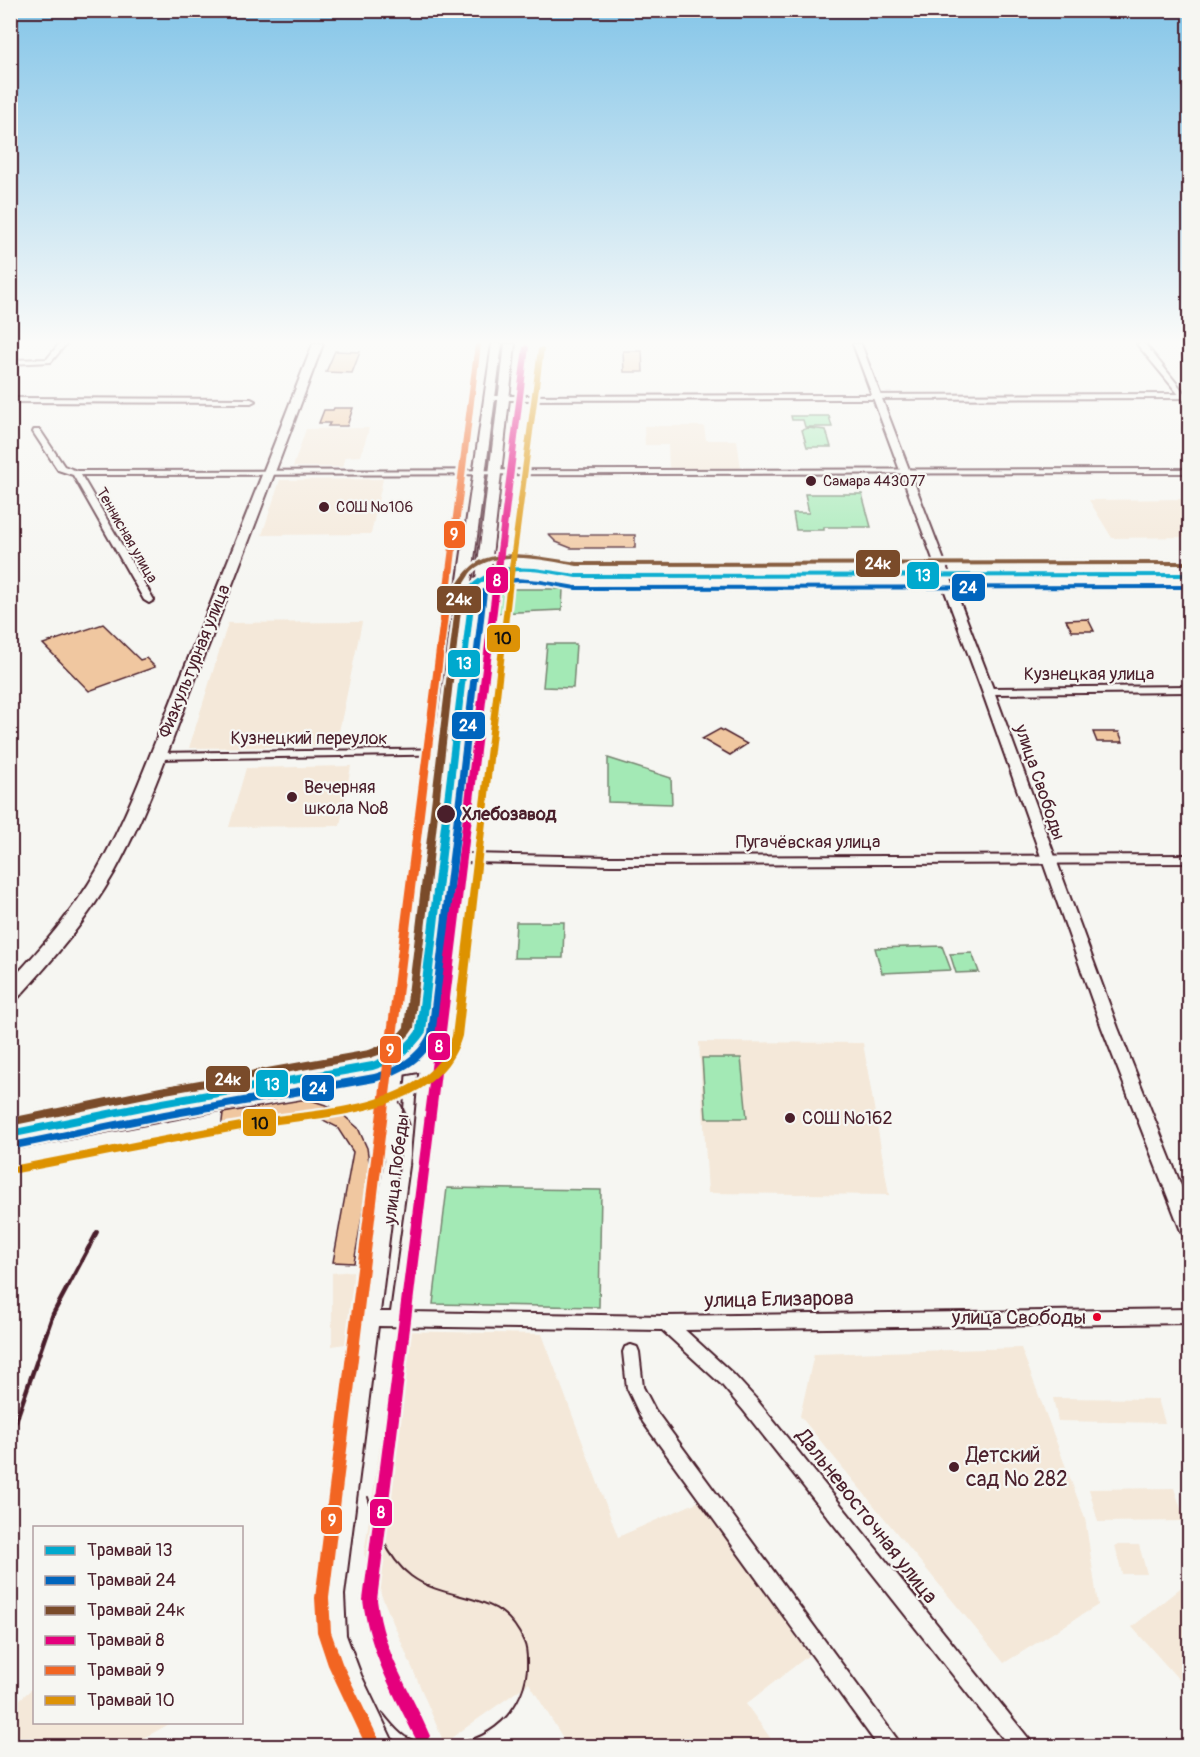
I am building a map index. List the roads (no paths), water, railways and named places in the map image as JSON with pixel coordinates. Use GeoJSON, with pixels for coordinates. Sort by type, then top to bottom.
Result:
{"type":"FeatureCollection","features":[{"type":"Feature","properties":{"kind":"main road","name":"Физкультурная улица"},"geometry":{"type":"LineString","coordinates":[[10,994],[40,963],[104,874],[124,836],[217,607],[287,426]]}},
{"type":"Feature","properties":{"kind":"main road","name":"улица Победы"},"geometry":{"type":"LineString","coordinates":[[427,1064],[463,752],[494,426]]}},
{"type":"Feature","properties":{"kind":"main road","name":"улица Победы"},"geometry":{"type":"LineString","coordinates":[[399,1068],[441,754],[488,473]]}},
{"type":"Feature","properties":{"kind":"main road"},"geometry":{"type":"LineString","coordinates":[[10,1143],[427,1064]]}},
{"type":"Feature","properties":{"kind":"street","name":"улица Свободы"},"geometry":{"type":"LineString","coordinates":[[888,426],[988,691],[1047,859],[1190,1231]]}},
{"type":"Feature","properties":{"kind":"street","name":"Теннисная улица"},"geometry":{"type":"LineString","coordinates":[[37,432],[61,468],[76,474],[148,600]]}},
{"type":"Feature","properties":{"kind":"street"},"geometry":{"type":"LineString","coordinates":[[76,474],[1190,471]]}},
{"type":"Feature","properties":{"kind":"street","name":"Кузнецкая улица"},"geometry":{"type":"LineString","coordinates":[[988,691],[1190,689]]}},
{"type":"Feature","properties":{"kind":"street","name":"Кузнецкий переулок"},"geometry":{"type":"LineString","coordinates":[[156,756],[463,752]]}},
{"type":"Feature","properties":{"kind":"street","name":"Пугачёвская улица"},"geometry":{"type":"LineString","coordinates":[[427,861],[1190,859]]}},
{"type":"Feature","properties":{"kind":"street","name":"улица Победы"},"geometry":{"type":"LineString","coordinates":[[398,1319],[418,1166],[427,1064]]}},
{"type":"Feature","properties":{"kind":"street","name":"улица Победы"},"geometry":{"type":"LineString","coordinates":[[385,1746],[353,1680],[336,1635],[335,1595],[369,1319],[391,1165],[399,1068]]}},
{"type":"Feature","properties":{"kind":"street","name":"улица Елизарова"},"geometry":{"type":"LineString","coordinates":[[369,1319],[666,1323],[1190,1316]]}},
{"type":"Feature","properties":{"kind":"street","name":"Дальневосточная улица"},"geometry":{"type":"LineString","coordinates":[[666,1323],[728,1380],[750,1404],[1022,1746]]}},
{"type":"Feature","properties":{"kind":"street"},"geometry":{"type":"LineString","coordinates":[[631,1352],[635,1388],[649,1416],[890,1746]]}},
{"type":"Feature","properties":{"kind":"tram line","name":"9"},"geometry":{"type":"LineString","coordinates":[[374,1746],[335,1665],[324,1632],[322,1598],[468,426]]}},
{"type":"Feature","properties":{"kind":"tram line","name":"8"},"geometry":{"type":"LineString","coordinates":[[422,1736],[382,1653],[372,1618],[370,1600],[516,426]]}},
{"type":"Feature","properties":{"kind":"tram line","name":"10"},"geometry":{"type":"LineString","coordinates":[[17,1169],[387,1100],[429,1078],[450,1055],[457,1036],[509,590],[531,426]]}},
{"type":"Feature","properties":{"kind":"tram line","name":"24к"},"geometry":{"type":"LineString","coordinates":[[10,1122],[160,1091],[370,1054],[382,1050],[405,1033],[409,1028],[461,583],[470,570],[482,562],[497,557],[513,556],[577,564],[1190,563]]}},
{"type":"Feature","properties":{"kind":"tram line","name":"13"},"geometry":{"type":"LineString","coordinates":[[10,1134],[162,1103],[373,1066],[400,1053],[411,1044],[421,1032],[473,586],[484,577],[509,569],[576,576],[1190,575]]}},
{"type":"Feature","properties":{"kind":"tram line","name":"24"},"geometry":{"type":"LineString","coordinates":[[12,1146],[164,1115],[375,1078],[393,1072],[424,1050],[433,1033],[484,591],[493,584],[528,580],[576,588],[1190,587]]}},
{"type":"Feature","properties":{"kind":"tram line"},"geometry":{"type":"LineString","coordinates":[[335,1068],[362,1074],[383,1083],[398,1100],[410,1125]]}},
{"type":"Feature","properties":{"kind":"tram line"},"geometry":{"type":"LineString","coordinates":[[368,1497],[383,1540],[402,1568],[426,1585],[474,1599],[502,1613],[514,1625],[524,1642],[527,1655],[524,1686],[517,1702],[495,1727],[481,1735],[448,1744],[418,1741],[402,1734],[383,1713]]}},
{"type":"Feature","properties":{"kind":"railway"},"geometry":{"type":"LineString","coordinates":[[88,1249],[97,1232]]}},
{"type":"Feature","properties":{"kind":"railway"},"geometry":{"type":"LineString","coordinates":[[10,1438],[53,1314],[89,1247]]}},
{"type":"Feature","properties":{"kind":"place","name":"Самара 443077"},"geometry":{"type":"Point","coordinates":[811,481]}},
{"type":"Feature","properties":{"kind":"place","name":"СОШ №106"},"geometry":{"type":"Point","coordinates":[324,507]}},
{"type":"Feature","properties":{"kind":"place","name":"Вечерняя школа №8"},"geometry":{"type":"Point","coordinates":[292,797]}},
{"type":"Feature","properties":{"kind":"place","name":"Хлебозавод"},"geometry":{"type":"Point","coordinates":[446,814]}},
{"type":"Feature","properties":{"kind":"place","name":"СОШ №162"},"geometry":{"type":"Point","coordinates":[790,1118]}},
{"type":"Feature","properties":{"kind":"place","name":"улица Свободы"},"geometry":{"type":"Point","coordinates":[1097,1317]}},
{"type":"Feature","properties":{"kind":"place","name":"Детский сад № 282"},"geometry":{"type":"Point","coordinates":[954,1467]}}]}
